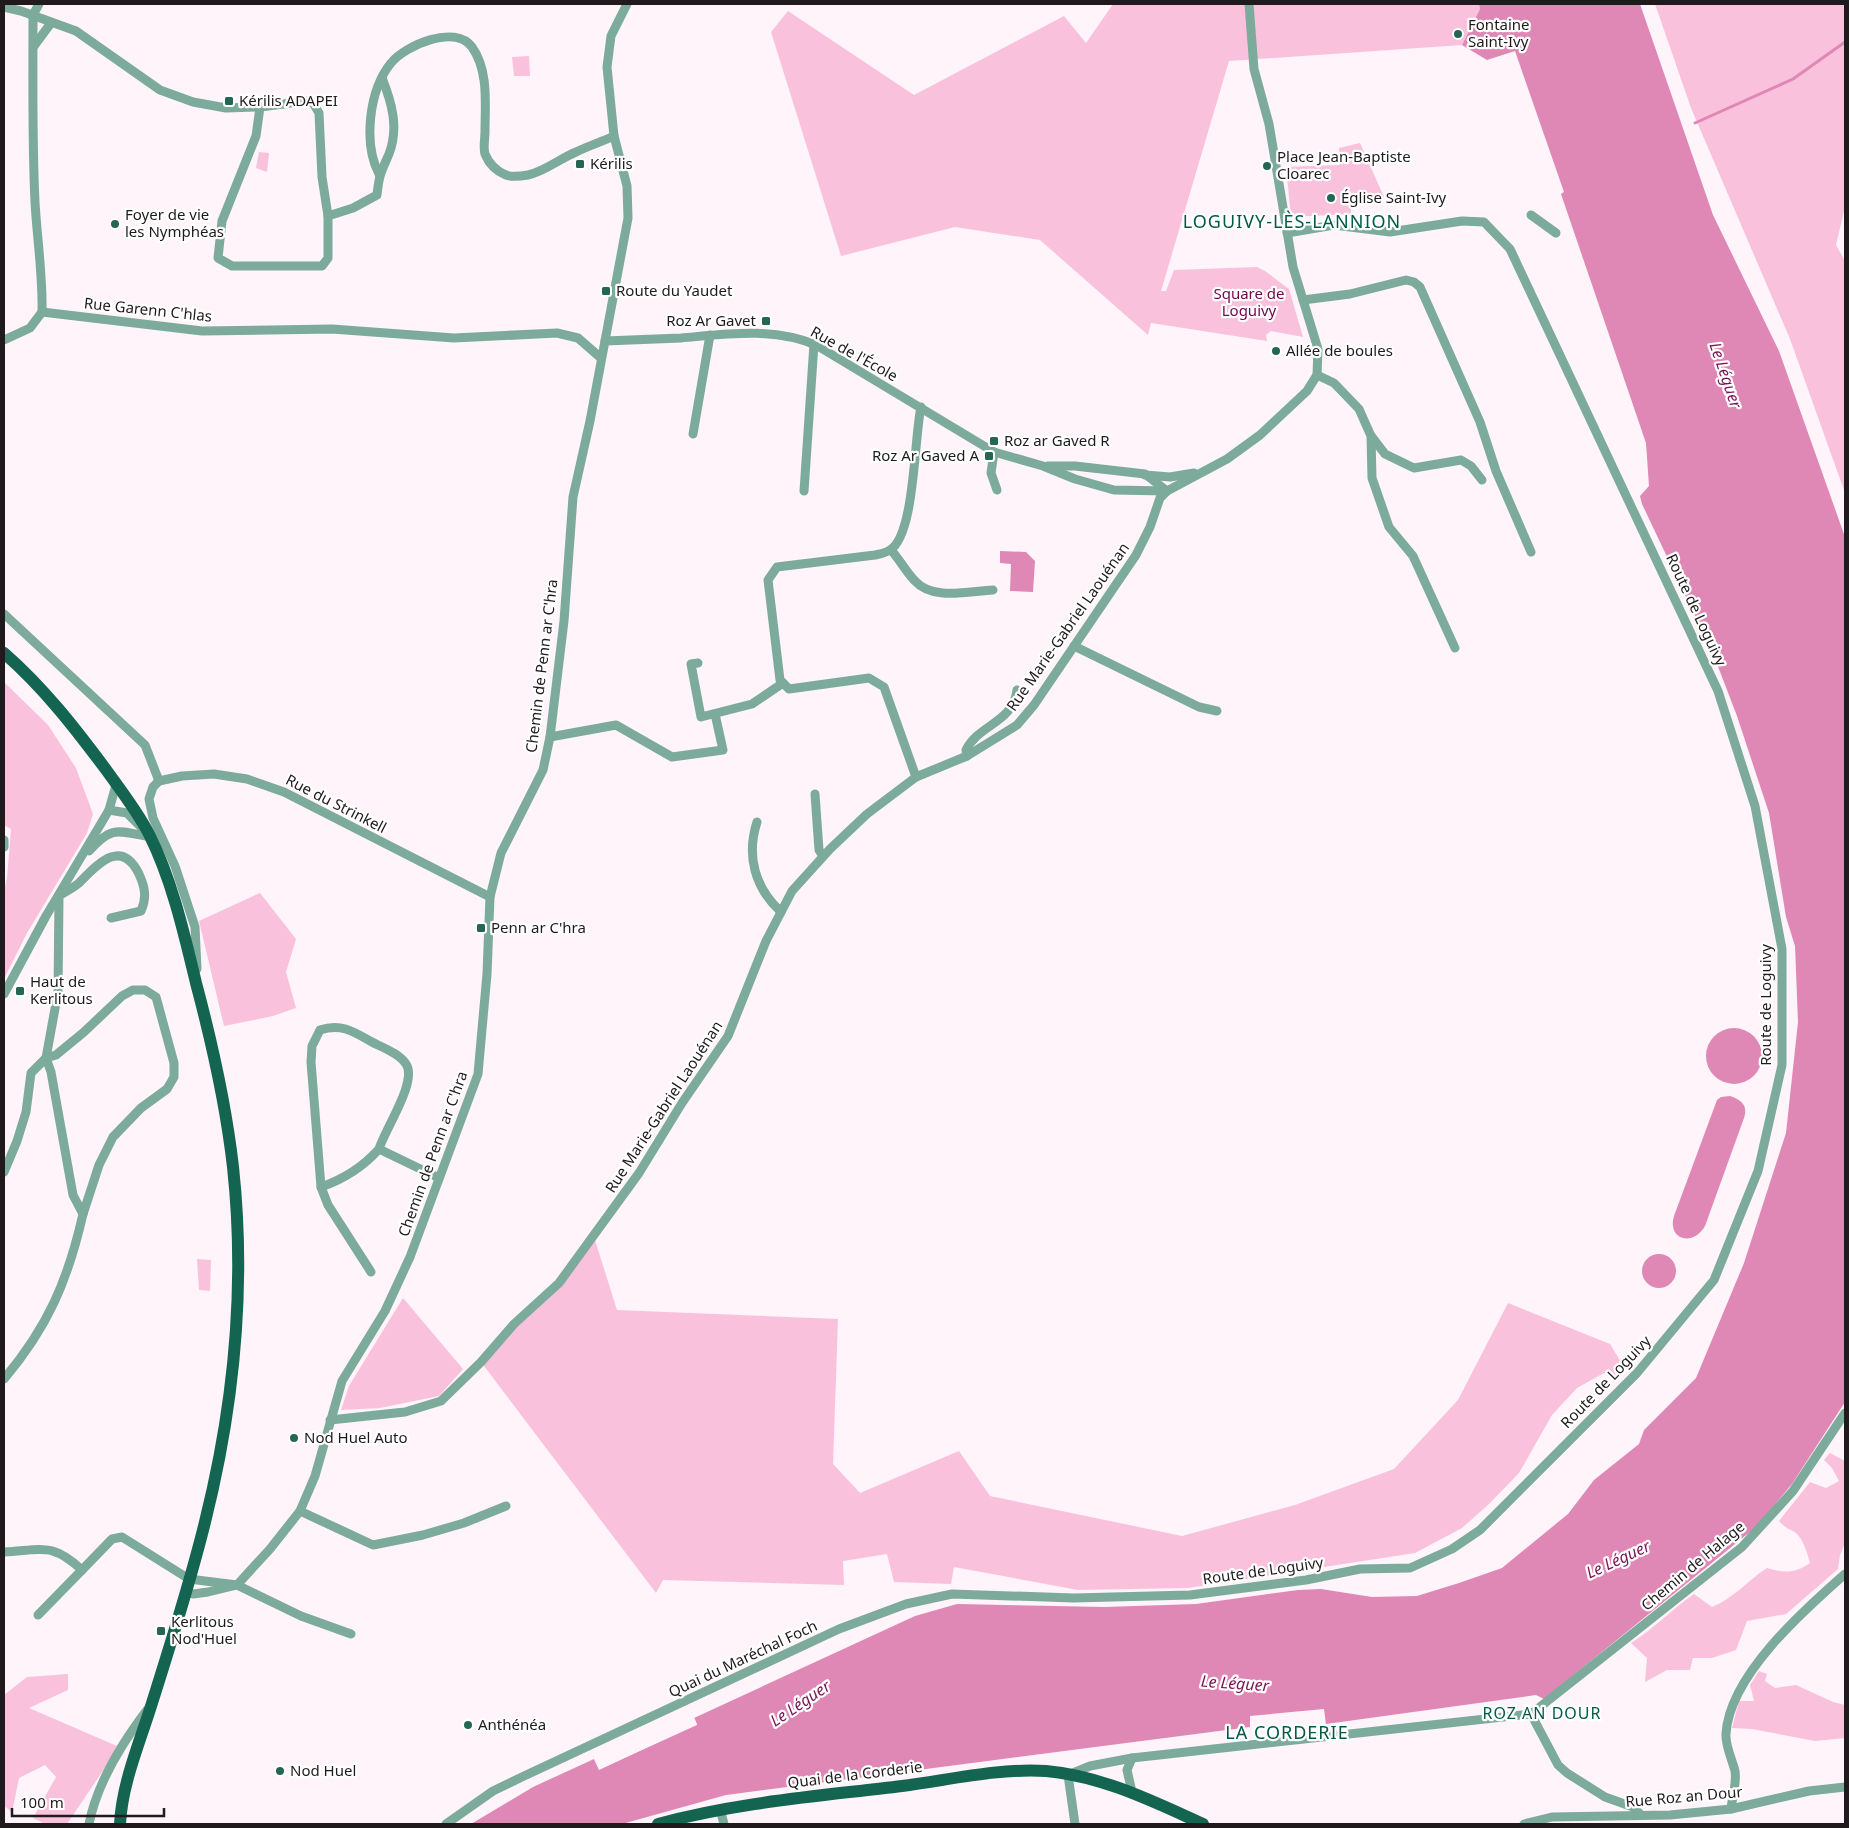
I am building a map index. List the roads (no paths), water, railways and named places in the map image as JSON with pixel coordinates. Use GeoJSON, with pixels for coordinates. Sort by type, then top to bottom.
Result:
{"type":"FeatureCollection","features":[{"type":"Feature","properties":{"kind":"main road"},"geometry":{"type":"LineString","coordinates":[[4,653],[28,674],[66,716],[132,804],[150,837],[178,913],[198,992],[223,1100],[233,1167],[239,1284],[230,1394],[217,1468],[190,1579],[130,1774],[122,1821]]}},
{"type":"Feature","properties":{"kind":"main road","name":"Quai de la Corderie"},"geometry":{"type":"LineString","coordinates":[[658,1824],[720,1809],[994,1774],[1045,1772],[1101,1781],[1132,1792],[1203,1824]]}},
{"type":"Feature","properties":{"kind":"street"},"geometry":{"type":"LineString","coordinates":[[4,340],[30,328],[42,312],[43,284],[35,202],[33,48],[33,15],[39,4]]}},
{"type":"Feature","properties":{"kind":"street"},"geometry":{"type":"LineString","coordinates":[[605,341],[628,218],[627,186],[614,136],[607,67],[611,36],[627,4]]}},
{"type":"Feature","properties":{"kind":"street"},"geometry":{"type":"LineString","coordinates":[[1249,4],[1254,69],[1269,124],[1293,267],[1318,349],[1317,375],[1334,383],[1359,409],[1372,436],[1385,454],[1414,468],[1461,460],[1471,466],[1482,480]]}},
{"type":"Feature","properties":{"kind":"street"},"geometry":{"type":"LineString","coordinates":[[4,7],[33,15],[76,31],[160,90],[193,102],[226,108],[260,107],[307,101],[313,103],[320,113],[322,168],[328,216],[328,258],[322,266],[232,266],[218,258],[222,221],[256,136],[260,107]]}},
{"type":"Feature","properties":{"kind":"street"},"geometry":{"type":"LineString","coordinates":[[33,48],[39,36],[51,23]]}},
{"type":"Feature","properties":{"kind":"street"},"geometry":{"type":"LineString","coordinates":[[379,174],[371,160],[369,140],[371,118],[382,78],[392,62],[425,42],[442,37],[452,36],[470,45],[477,56],[484,80],[485,153],[494,169],[508,176],[529,175],[576,151],[614,136]]}},
{"type":"Feature","properties":{"kind":"street"},"geometry":{"type":"LineString","coordinates":[[328,216],[353,208],[378,195],[379,174],[389,153],[395,128],[391,103],[382,78]]}},
{"type":"Feature","properties":{"kind":"street"},"geometry":{"type":"LineString","coordinates":[[1531,215],[1556,233]]}},
{"type":"Feature","properties":{"kind":"street","name":"Route de Loguivy"},"geometry":{"type":"LineString","coordinates":[[1074,1598],[1190,1595],[1306,1580],[1360,1569],[1410,1568],[1452,1549],[1480,1530],[1637,1373],[1714,1280],[1758,1171],[1782,1065],[1782,949],[1755,806],[1718,692],[1510,249],[1484,222],[1469,221],[1390,232],[1334,225],[1287,233]]}},
{"type":"Feature","properties":{"kind":"street"},"geometry":{"type":"LineString","coordinates":[[1303,300],[1350,294],[1406,280],[1414,282],[1420,287],[1480,422],[1496,471],[1531,552]]}},
{"type":"Feature","properties":{"kind":"street","name":"Rue Garenn C'hlas"},"geometry":{"type":"LineString","coordinates":[[42,312],[202,331],[332,329],[454,338],[556,333],[578,338],[602,358]]}},
{"type":"Feature","properties":{"kind":"street","name":"Rue de l'École"},"geometry":{"type":"LineString","coordinates":[[605,341],[749,332],[780,334],[814,344],[994,452],[1114,490],[1167,491],[1227,459],[1260,435],[1306,391],[1317,375]]}},
{"type":"Feature","properties":{"kind":"street"},"geometry":{"type":"LineString","coordinates":[[693,434],[710,335]]}},
{"type":"Feature","properties":{"kind":"street","name":"Chemin de Penn ar C'hra"},"geometry":{"type":"LineString","coordinates":[[237,1585],[270,1549],[300,1511],[315,1476],[342,1381],[385,1311],[410,1257],[478,1074],[487,974],[490,897],[500,853],[543,770],[550,737],[564,621],[573,497],[605,341]]}},
{"type":"Feature","properties":{"kind":"street"},"geometry":{"type":"LineString","coordinates":[[804,492],[814,344]]}},
{"type":"Feature","properties":{"kind":"street"},"geometry":{"type":"LineString","coordinates":[[786,686],[780,680],[768,580],[777,568],[875,556],[891,550],[901,536],[908,520],[921,408]]}},
{"type":"Feature","properties":{"kind":"street"},"geometry":{"type":"LineString","coordinates":[[1372,436],[1372,478],[1389,527],[1413,556],[1455,648]]}},
{"type":"Feature","properties":{"kind":"street"},"geometry":{"type":"LineString","coordinates":[[994,452],[991,473],[997,490]]}},
{"type":"Feature","properties":{"kind":"street","name":"Rue de l'École"},"geometry":{"type":"LineString","coordinates":[[1043,466],[1075,466],[1181,476],[1197,472],[1227,459]]}},
{"type":"Feature","properties":{"kind":"street"},"geometry":{"type":"LineString","coordinates":[[1145,474],[1167,491]]}},
{"type":"Feature","properties":{"kind":"street","name":"Rue Marie-Gabriel Laouénan"},"geometry":{"type":"LineString","coordinates":[[330,1420],[405,1412],[442,1401],[481,1362],[514,1324],[559,1283],[639,1173],[682,1103],[728,1036],[766,941],[792,891],[823,856],[867,814],[916,778],[967,756],[1016,725],[1034,705],[1136,555],[1150,527],[1160,498],[1167,491]]}},
{"type":"Feature","properties":{"kind":"street"},"geometry":{"type":"LineString","coordinates":[[891,550],[915,581],[928,591],[993,590]]}},
{"type":"Feature","properties":{"kind":"street"},"geometry":{"type":"LineString","coordinates":[[4,614],[145,745],[159,781],[152,787],[149,799],[153,818],[175,866],[195,927],[198,992]]}},
{"type":"Feature","properties":{"kind":"street"},"geometry":{"type":"LineString","coordinates":[[1074,646],[1198,707],[1217,711]]}},
{"type":"Feature","properties":{"kind":"street"},"geometry":{"type":"LineString","coordinates":[[698,663],[691,664],[700,717],[752,704],[786,686],[869,678],[884,687],[916,778]]}},
{"type":"Feature","properties":{"kind":"street"},"geometry":{"type":"LineString","coordinates":[[967,756],[966,750],[975,735],[1006,714],[1015,703],[1016,690]]}},
{"type":"Feature","properties":{"kind":"street"},"geometry":{"type":"LineString","coordinates":[[550,737],[616,725],[672,757],[723,750],[715,714]]}},
{"type":"Feature","properties":{"kind":"street","name":"Rue du Strinkell"},"geometry":{"type":"LineString","coordinates":[[159,781],[182,776],[214,774],[247,779],[284,792],[490,897]]}},
{"type":"Feature","properties":{"kind":"street"},"geometry":{"type":"LineString","coordinates":[[4,994],[42,923],[109,810],[116,785]]}},
{"type":"Feature","properties":{"kind":"street"},"geometry":{"type":"LineString","coordinates":[[815,794],[819,850],[823,856]]}},
{"type":"Feature","properties":{"kind":"street"},"geometry":{"type":"LineString","coordinates":[[109,810],[127,813],[150,837]]}},
{"type":"Feature","properties":{"kind":"street"},"geometry":{"type":"LineString","coordinates":[[758,822],[752,838],[756,874],[769,901],[781,912]]}},
{"type":"Feature","properties":{"kind":"street"},"geometry":{"type":"LineString","coordinates":[[80,861],[102,836],[119,831],[150,837]]}},
{"type":"Feature","properties":{"kind":"street"},"geometry":{"type":"LineString","coordinates":[[4,840],[4,848]]}},
{"type":"Feature","properties":{"kind":"street"},"geometry":{"type":"LineString","coordinates":[[59,896],[77,885],[92,868],[107,858],[122,856],[133,862],[143,882],[146,900],[141,911],[111,918]]}},
{"type":"Feature","properties":{"kind":"street"},"geometry":{"type":"LineString","coordinates":[[59,896],[58,992],[46,1058],[51,1072],[73,1196],[83,1214]]}},
{"type":"Feature","properties":{"kind":"street"},"geometry":{"type":"LineString","coordinates":[[4,1172],[17,1141],[26,1112],[31,1072],[46,1058],[56,1055],[70,1044],[127,993],[133,990],[145,990],[156,997],[174,1063],[174,1077],[167,1090],[141,1108],[113,1137],[99,1165],[83,1214],[76,1247],[68,1271],[45,1323],[23,1356],[4,1379]]}},
{"type":"Feature","properties":{"kind":"street"},"geometry":{"type":"LineString","coordinates":[[321,1187],[339,1180],[356,1170],[378,1149],[384,1132],[408,1085],[410,1074],[406,1063],[352,1031],[331,1026],[320,1030],[312,1046],[321,1187],[328,1205],[371,1272]]}},
{"type":"Feature","properties":{"kind":"street"},"geometry":{"type":"LineString","coordinates":[[378,1149],[439,1178]]}},
{"type":"Feature","properties":{"kind":"street","name":"Chemin de Halage"},"geometry":{"type":"LineString","coordinates":[[1532,1714],[1742,1547],[1793,1491],[1845,1413]]}},
{"type":"Feature","properties":{"kind":"street"},"geometry":{"type":"LineString","coordinates":[[300,1511],[373,1545],[423,1535],[506,1506]]}},
{"type":"Feature","properties":{"kind":"street"},"geometry":{"type":"LineString","coordinates":[[38,1615],[112,1539],[122,1537],[190,1579],[237,1585],[301,1616],[351,1634]]}},
{"type":"Feature","properties":{"kind":"street"},"geometry":{"type":"LineString","coordinates":[[4,1552],[52,1549],[68,1556],[82,1570]]}},
{"type":"Feature","properties":{"kind":"street"},"geometry":{"type":"LineString","coordinates":[[1731,1809],[1735,1774],[1726,1735],[1732,1707],[1757,1664],[1799,1614],[1845,1574]]}},
{"type":"Feature","properties":{"kind":"street"},"geometry":{"type":"LineString","coordinates":[[185,1592],[193,1594],[208,1592],[237,1585]]}},
{"type":"Feature","properties":{"kind":"street","name":"Quai du Maréchal Foch"},"geometry":{"type":"LineString","coordinates":[[446,1824],[493,1792],[524,1776],[839,1629],[906,1604],[952,1594],[1074,1598]]}},
{"type":"Feature","properties":{"kind":"street"},"geometry":{"type":"LineString","coordinates":[[89,1824],[93,1804],[127,1736],[153,1702]]}},
{"type":"Feature","properties":{"kind":"street"},"geometry":{"type":"LineString","coordinates":[[1074,1824],[1068,1775],[1090,1766],[1132,1758],[1532,1714],[1558,1765],[1567,1773],[1605,1797],[1633,1807],[1640,1814]]}},
{"type":"Feature","properties":{"kind":"street"},"geometry":{"type":"LineString","coordinates":[[1132,1758],[1127,1770],[1132,1792]]}},
{"type":"Feature","properties":{"kind":"street","name":"Rue Roz an Dour"},"geometry":{"type":"LineString","coordinates":[[1524,1824],[1552,1817],[1640,1814],[1670,1815],[1731,1809],[1809,1791],[1845,1787]]}},
{"type":"Feature","properties":{"kind":"street"},"geometry":{"type":"LineString","coordinates":[[720,1809],[724,1824]]}},
{"type":"Feature","properties":{"kind":"water","name":"Le Léguer"},"geometry":{"type":"Polygon","coordinates":[[[1479,4],[1640,4],[1713,215],[1779,351],[1845,537],[1845,1402],[1792,1484],[1756,1527],[1544,1699],[1536,1695],[1326,1724],[1324,1709],[1250,1716],[1250,1727],[726,1795],[622,1824],[471,1824],[533,1787],[594,1759],[600,1769],[697,1725],[694,1718],[915,1616],[957,1604],[1104,1607],[1196,1604],[1298,1590],[1321,1589],[1372,1597],[1417,1596],[1502,1568],[1568,1514],[1594,1480],[1639,1444],[1644,1430],[1696,1378],[1744,1263],[1786,1133],[1798,1022],[1795,946],[1786,917],[1769,813],[1737,716],[1714,656],[1642,504],[1640,496],[1649,486],[1646,443],[1561,194],[1564,192],[1515,51],[1487,60],[1462,45],[1480,9],[1479,4]]]}},
{"type":"Feature","properties":{"kind":"water"},"geometry":{"type":"Polygon","coordinates":[[[1000,551],[1026,552],[1035,561],[1033,592],[1010,591],[1011,564],[1000,563],[1000,551]]]}},
{"type":"Feature","properties":{"kind":"water"},"geometry":{"type":"Polygon","coordinates":[[[1728,1028],[1740,1028],[1750,1032],[1758,1040],[1762,1056],[1758,1072],[1750,1080],[1740,1084],[1728,1084],[1718,1080],[1710,1072],[1706,1062],[1706,1050],[1710,1040],[1718,1032],[1728,1028]]]}},
{"type":"Feature","properties":{"kind":"water"},"geometry":{"type":"Polygon","coordinates":[[[1730,1096],[1738,1099],[1743,1104],[1745,1110],[1744,1118],[1705,1226],[1694,1237],[1682,1238],[1674,1231],[1674,1216],[1717,1100],[1721,1097],[1730,1096]]]}},
{"type":"Feature","properties":{"kind":"water"},"geometry":{"type":"Polygon","coordinates":[[[1659,1254],[1666,1255],[1671,1259],[1675,1264],[1675,1278],[1671,1283],[1666,1287],[1659,1288],[1652,1287],[1647,1283],[1643,1278],[1642,1271],[1643,1264],[1647,1259],[1652,1255],[1659,1254]]]}},
{"type":"Feature","properties":{"kind":"waterway"},"geometry":{"type":"LineString","coordinates":[[1695,123],[1793,79],[1845,42]]}},
{"type":"Feature","properties":{"kind":"place","name":"Fontaine Saint-Ivy"},"geometry":{"type":"Point","coordinates":[1458,34]}},
{"type":"Feature","properties":{"kind":"place","name":"Kérilis ADAPEI"},"geometry":{"type":"Point","coordinates":[229,101]}},
{"type":"Feature","properties":{"kind":"place","name":"Kérilis"},"geometry":{"type":"Point","coordinates":[580,164]}},
{"type":"Feature","properties":{"kind":"place","name":"Place Jean-Baptiste Cloarec"},"geometry":{"type":"Point","coordinates":[1267,166]}},
{"type":"Feature","properties":{"kind":"place","name":"Église Saint-Ivy"},"geometry":{"type":"Point","coordinates":[1331,198]}},
{"type":"Feature","properties":{"kind":"place","name":"Foyer de vie les Nymphéas"},"geometry":{"type":"Point","coordinates":[115,224]}},
{"type":"Feature","properties":{"kind":"place","name":"Route du Yaudet"},"geometry":{"type":"Point","coordinates":[606,291]}},
{"type":"Feature","properties":{"kind":"place","name":"Roz Ar Gavet"},"geometry":{"type":"Point","coordinates":[766,321]}},
{"type":"Feature","properties":{"kind":"place","name":"Allée de boules"},"geometry":{"type":"Point","coordinates":[1276,351]}},
{"type":"Feature","properties":{"kind":"place","name":"Roz ar Gaved R"},"geometry":{"type":"Point","coordinates":[994,441]}},
{"type":"Feature","properties":{"kind":"place","name":"Roz Ar Gaved A"},"geometry":{"type":"Point","coordinates":[989,456]}},
{"type":"Feature","properties":{"kind":"place","name":"Penn ar C'hra"},"geometry":{"type":"Point","coordinates":[481,928]}},
{"type":"Feature","properties":{"kind":"place","name":"Haut de Kerlitous"},"geometry":{"type":"Point","coordinates":[20,991]}},
{"type":"Feature","properties":{"kind":"place","name":"Nod Huel Auto"},"geometry":{"type":"Point","coordinates":[294,1438]}},
{"type":"Feature","properties":{"kind":"place","name":"Kerlitous Nod'Huel"},"geometry":{"type":"Point","coordinates":[161,1631]}},
{"type":"Feature","properties":{"kind":"place","name":"Anthénéa"},"geometry":{"type":"Point","coordinates":[468,1725]}},
{"type":"Feature","properties":{"kind":"place","name":"Nod Huel"},"geometry":{"type":"Point","coordinates":[280,1771]}},
{"type":"Feature","properties":{"kind":"district","name":"LOGUIVY-LÈS-LANNION"},"geometry":{"type":"Point","coordinates":[1292,222]}},
{"type":"Feature","properties":{"kind":"district","name":"ROZ AN DOUR"},"geometry":{"type":"Point","coordinates":[1542,1713]}},
{"type":"Feature","properties":{"kind":"district","name":"LA CORDERIE"},"geometry":{"type":"Point","coordinates":[1287,1733]}},
{"type":"Feature","properties":{"kind":"park label","name":"Square de Loguivy"},"geometry":{"type":"Point","coordinates":[1249,302]}}]}
